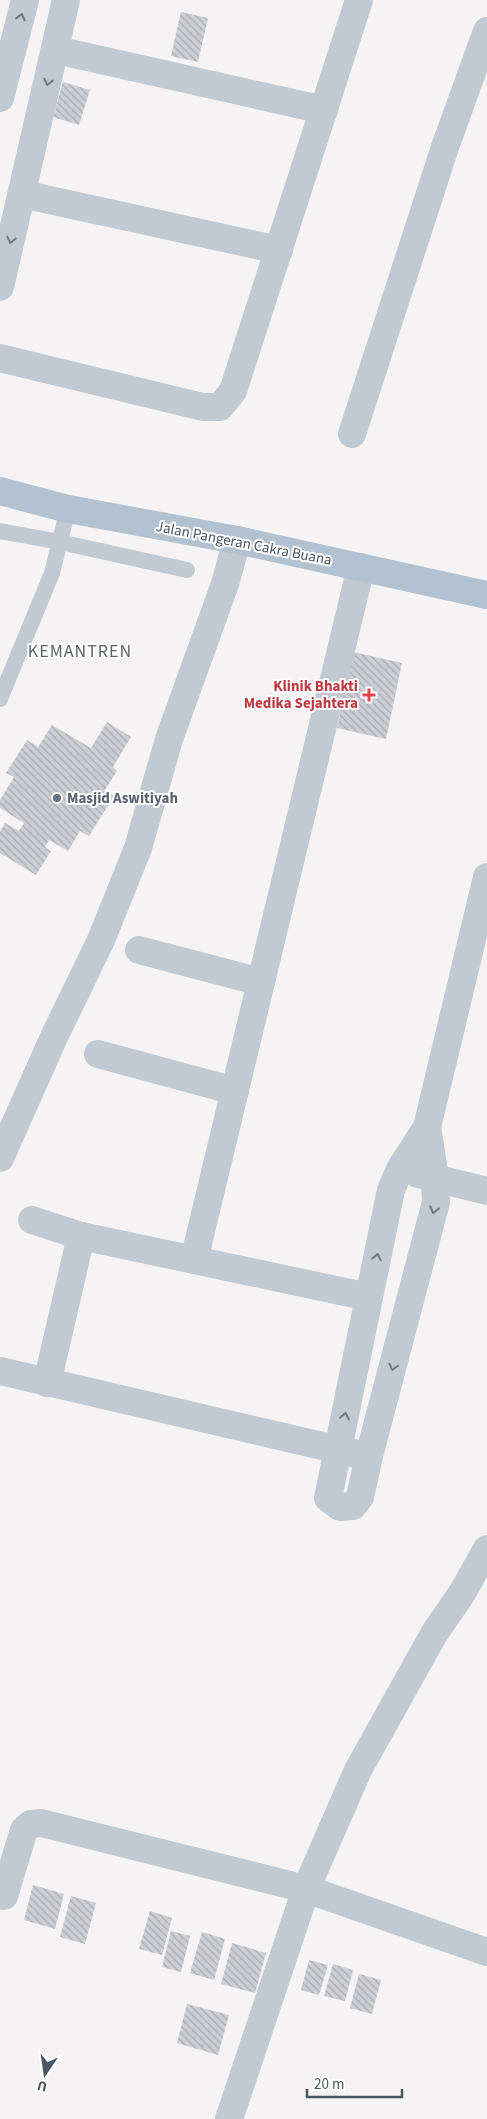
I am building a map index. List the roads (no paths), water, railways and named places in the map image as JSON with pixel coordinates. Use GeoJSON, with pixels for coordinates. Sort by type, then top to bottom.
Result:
{"type":"FeatureCollection","features":[{"type":"Feature","properties":{"kind":"main road","name":"Jalan Pangeran Cakra Buana"},"geometry":{"type":"LineString","coordinates":[[0,491],[68,509],[237,540],[487,596]]}},
{"type":"Feature","properties":{"kind":"street"},"geometry":{"type":"LineString","coordinates":[[0,98],[7,43],[25,0]]}},
{"type":"Feature","properties":{"kind":"street"},"geometry":{"type":"LineString","coordinates":[[0,287],[66,0]]}},
{"type":"Feature","properties":{"kind":"street"},"geometry":{"type":"LineString","coordinates":[[0,358],[203,407],[220,407],[233,391],[359,0]]}},
{"type":"Feature","properties":{"kind":"street"},"geometry":{"type":"LineString","coordinates":[[352,434],[445,147],[487,31]]}},
{"type":"Feature","properties":{"kind":"street"},"geometry":{"type":"LineString","coordinates":[[56,50],[324,110]]}},
{"type":"Feature","properties":{"kind":"street"},"geometry":{"type":"LineString","coordinates":[[22,194],[279,250]]}},
{"type":"Feature","properties":{"kind":"street"},"geometry":{"type":"LineString","coordinates":[[0,1158],[54,1037],[101,940],[138,848],[169,740],[225,584],[237,540]]}},
{"type":"Feature","properties":{"kind":"street"},"geometry":{"type":"LineString","coordinates":[[194,1260],[361,567]]}},
{"type":"Feature","properties":{"kind":"street"},"geometry":{"type":"LineString","coordinates":[[427,1127],[435,1178],[436,1202],[369,1456],[360,1498],[353,1506],[340,1507],[328,1498],[391,1190],[400,1169],[427,1127],[487,877]]}},
{"type":"Feature","properties":{"kind":"street"},"geometry":{"type":"LineString","coordinates":[[139,950],[261,982]]}},
{"type":"Feature","properties":{"kind":"street"},"geometry":{"type":"LineString","coordinates":[[98,1054],[235,1091]]}},
{"type":"Feature","properties":{"kind":"street"},"geometry":{"type":"LineString","coordinates":[[400,1169],[487,1191]]}},
{"type":"Feature","properties":{"kind":"street"},"geometry":{"type":"LineString","coordinates":[[32,1220],[81,1236],[369,1297]]}},
{"type":"Feature","properties":{"kind":"street"},"geometry":{"type":"LineString","coordinates":[[47,1383],[81,1236]]}},
{"type":"Feature","properties":{"kind":"street"},"geometry":{"type":"LineString","coordinates":[[0,1371],[339,1451],[369,1456]]}},
{"type":"Feature","properties":{"kind":"street"},"geometry":{"type":"LineString","coordinates":[[229,2119],[306,1889],[358,1770],[434,1634],[462,1593],[487,1549]]}},
{"type":"Feature","properties":{"kind":"street"},"geometry":{"type":"LineString","coordinates":[[4,1896],[24,1830],[30,1824],[40,1823],[306,1889],[487,1952]]}},
{"type":"Feature","properties":{"kind":"lane"},"geometry":{"type":"LineString","coordinates":[[0,699],[7,664],[52,573],[68,509]]}},
{"type":"Feature","properties":{"kind":"lane"},"geometry":{"type":"LineString","coordinates":[[0,531],[187,570]]}},
{"type":"Feature","properties":{"kind":"place","name":"Klinik Bhakti Medika Sejahtera"},"geometry":{"type":"Point","coordinates":[369,695]}},
{"type":"Feature","properties":{"kind":"place","name":"Masjid Aswitiyah"},"geometry":{"type":"Point","coordinates":[57,798]}},
{"type":"Feature","properties":{"kind":"district","name":"KEMANTREN"},"geometry":{"type":"Point","coordinates":[80,651]}}]}
